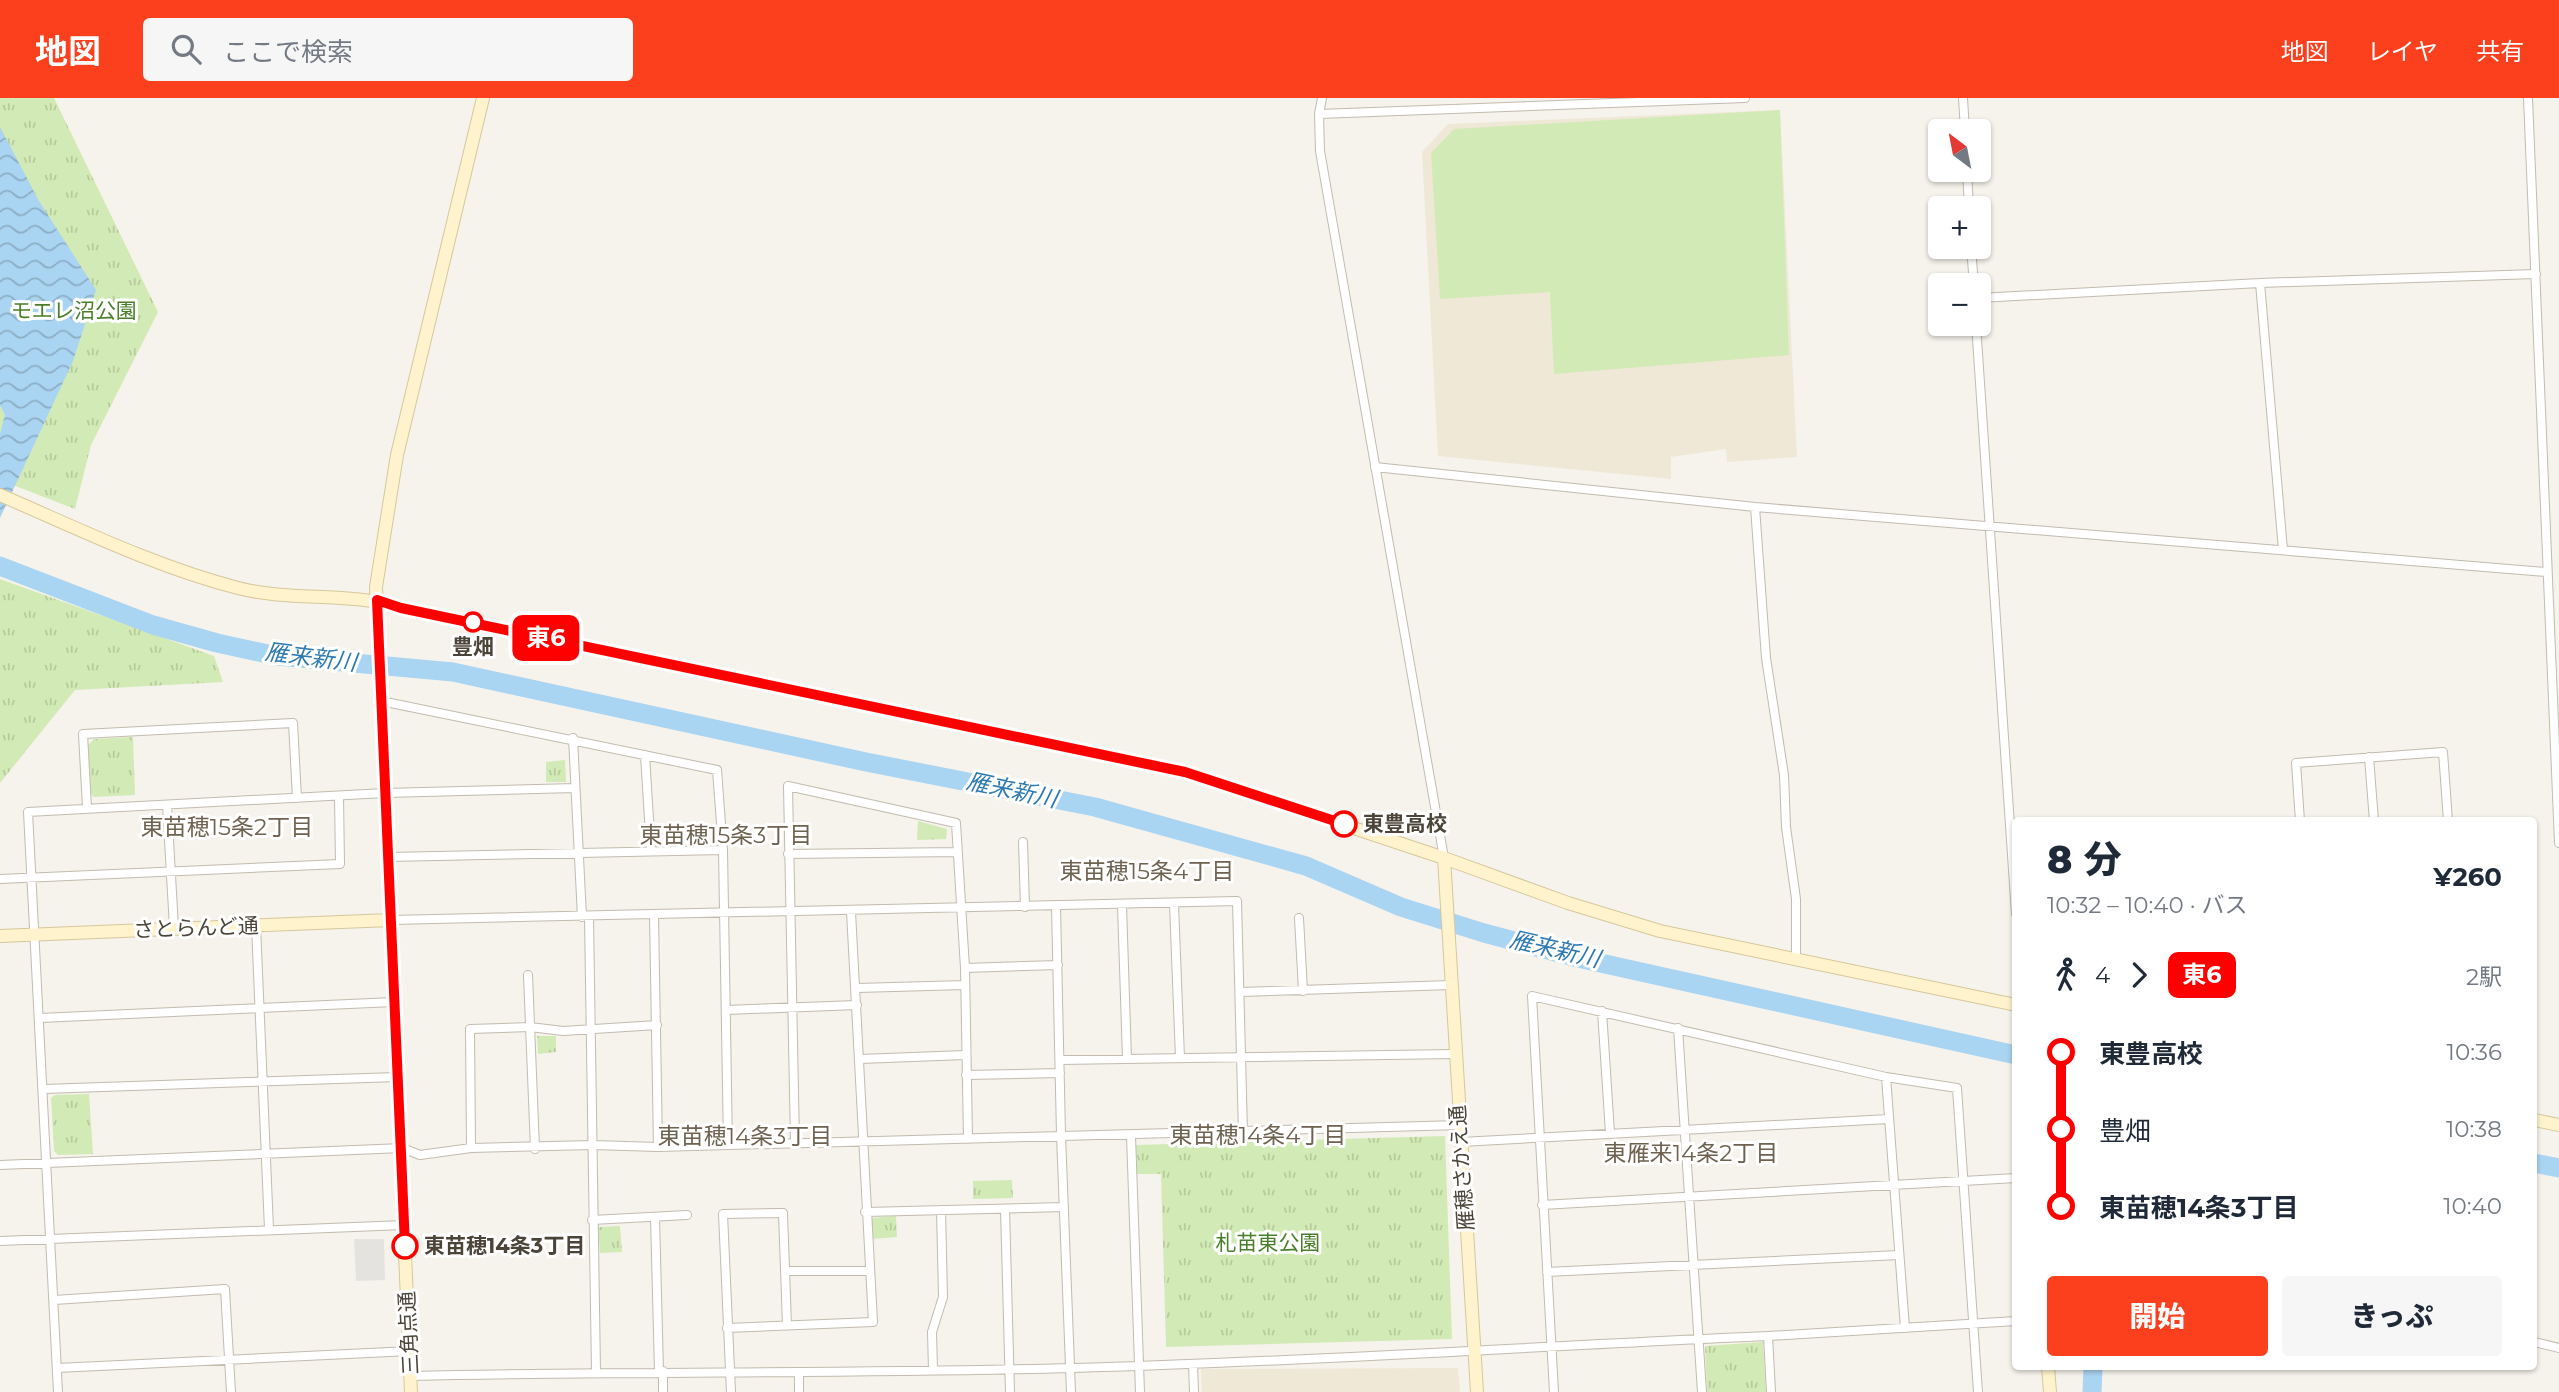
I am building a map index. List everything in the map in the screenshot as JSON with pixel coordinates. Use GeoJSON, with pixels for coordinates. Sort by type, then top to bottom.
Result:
{"type":"FeatureCollection","features":[{"type":"Feature","properties":{"kind":"street"},"geometry":{"type":"LineString","coordinates":[[377,600],[384,524],[397,456],[483,98]]}},
{"type":"Feature","properties":{"kind":"street"},"geometry":{"type":"LineString","coordinates":[[1322,98],[1319,114],[1320,151],[1444,858]]}},
{"type":"Feature","properties":{"kind":"street"},"geometry":{"type":"LineString","coordinates":[[1319,114],[1745,98]]}},
{"type":"Feature","properties":{"kind":"street"},"geometry":{"type":"LineString","coordinates":[[1963,98],[1964,119]]}},
{"type":"Feature","properties":{"kind":"street"},"geometry":{"type":"LineString","coordinates":[[2528,98],[2559,843]]}},
{"type":"Feature","properties":{"kind":"street"},"geometry":{"type":"LineString","coordinates":[[1991,297],[2260,283],[2536,274]]}},
{"type":"Feature","properties":{"kind":"street"},"geometry":{"type":"LineString","coordinates":[[2260,283],[2283,550]]}},
{"type":"Feature","properties":{"kind":"street"},"geometry":{"type":"LineString","coordinates":[[1977,336],[1987,525],[2012,860]]}},
{"type":"Feature","properties":{"kind":"street"},"geometry":{"type":"LineString","coordinates":[[1375,467],[1755,507],[2546,572]]}},
{"type":"Feature","properties":{"kind":"street"},"geometry":{"type":"LineString","coordinates":[[0,495],[189,574],[238,588],[269,595],[377,600],[401,608],[1185,772],[1444,858],[1568,903],[1660,931],[2012,1004]]}},
{"type":"Feature","properties":{"kind":"street"},"geometry":{"type":"LineString","coordinates":[[1755,507],[1766,658],[1784,775],[1786,827],[1796,900],[1796,961]]}},
{"type":"Feature","properties":{"kind":"street","name":"三角点通"},"geometry":{"type":"LineString","coordinates":[[377,600],[411,1392]]}},
{"type":"Feature","properties":{"kind":"street"},"geometry":{"type":"LineString","coordinates":[[381,701],[573,738],[717,770],[723,850],[728,1145]]}},
{"type":"Feature","properties":{"kind":"street"},"geometry":{"type":"LineString","coordinates":[[87,808],[83,734],[293,723],[297,798]]}},
{"type":"Feature","properties":{"kind":"street"},"geometry":{"type":"LineString","coordinates":[[573,738],[578,853],[586,917],[596,1372]]}},
{"type":"Feature","properties":{"kind":"street"},"geometry":{"type":"LineString","coordinates":[[2300,817],[2296,763],[2442,752],[2448,817]]}},
{"type":"Feature","properties":{"kind":"street"},"geometry":{"type":"LineString","coordinates":[[645,755],[651,851]]}},
{"type":"Feature","properties":{"kind":"street"},"geometry":{"type":"LineString","coordinates":[[2369,757],[2374,817]]}},
{"type":"Feature","properties":{"kind":"street"},"geometry":{"type":"LineString","coordinates":[[794,1143],[788,786],[956,824],[965,968],[968,1139]]}},
{"type":"Feature","properties":{"kind":"street"},"geometry":{"type":"LineString","coordinates":[[58,1392],[29,812],[385,793],[575,788]]}},
{"type":"Feature","properties":{"kind":"street"},"geometry":{"type":"LineString","coordinates":[[0,879],[340,864],[338,796]]}},
{"type":"Feature","properties":{"kind":"street"},"geometry":{"type":"LineString","coordinates":[[167,805],[174,928]]}},
{"type":"Feature","properties":{"kind":"street"},"geometry":{"type":"LineString","coordinates":[[1023,842],[1025,907]]}},
{"type":"Feature","properties":{"kind":"street"},"geometry":{"type":"LineString","coordinates":[[388,857],[723,850]]}},
{"type":"Feature","properties":{"kind":"street"},"geometry":{"type":"LineString","coordinates":[[788,854],[958,852]]}},
{"type":"Feature","properties":{"kind":"street","name":"雁穂さかえ通"},"geometry":{"type":"LineString","coordinates":[[1444,858],[1447,944],[1477,1392]]}},
{"type":"Feature","properties":{"kind":"street"},"geometry":{"type":"LineString","coordinates":[[391,920],[1122,906],[1237,901],[1243,1133]]}},
{"type":"Feature","properties":{"kind":"street"},"geometry":{"type":"LineString","coordinates":[[1174,904],[1180,1058]]}},
{"type":"Feature","properties":{"kind":"street"},"geometry":{"type":"LineString","coordinates":[[1056,906],[1071,1392]]}},
{"type":"Feature","properties":{"kind":"street"},"geometry":{"type":"LineString","coordinates":[[1122,906],[1127,1059]]}},
{"type":"Feature","properties":{"kind":"street"},"geometry":{"type":"LineString","coordinates":[[727,1328],[873,1322],[851,912]]}},
{"type":"Feature","properties":{"kind":"street"},"geometry":{"type":"LineString","coordinates":[[654,915],[658,1147]]}},
{"type":"Feature","properties":{"kind":"street"},"geometry":{"type":"LineString","coordinates":[[1299,918],[1303,991]]}},
{"type":"Feature","properties":{"kind":"street","name":"さとらんど通"},"geometry":{"type":"LineString","coordinates":[[0,936],[391,920]]}},
{"type":"Feature","properties":{"kind":"street"},"geometry":{"type":"LineString","coordinates":[[256,926],[270,1229]]}},
{"type":"Feature","properties":{"kind":"street"},"geometry":{"type":"LineString","coordinates":[[965,968],[1058,965]]}},
{"type":"Feature","properties":{"kind":"street"},"geometry":{"type":"LineString","coordinates":[[528,975],[535,1149]]}},
{"type":"Feature","properties":{"kind":"street"},"geometry":{"type":"LineString","coordinates":[[857,988],[965,985]]}},
{"type":"Feature","properties":{"kind":"street"},"geometry":{"type":"LineString","coordinates":[[1240,992],[1451,985]]}},
{"type":"Feature","properties":{"kind":"street"},"geometry":{"type":"LineString","coordinates":[[1555,1392],[1538,1137],[1532,996],[1886,1077],[1957,1088],[1976,1324],[1978,1392]]}},
{"type":"Feature","properties":{"kind":"street"},"geometry":{"type":"LineString","coordinates":[[40,1018],[394,1002]]}},
{"type":"Feature","properties":{"kind":"street"},"geometry":{"type":"LineString","coordinates":[[726,1010],[857,1006]]}},
{"type":"Feature","properties":{"kind":"street"},"geometry":{"type":"LineString","coordinates":[[1602,1011],[1610,1133]]}},
{"type":"Feature","properties":{"kind":"street"},"geometry":{"type":"LineString","coordinates":[[471,1149],[470,1028],[530,1027],[562,1031],[657,1025]]}},
{"type":"Feature","properties":{"kind":"street"},"geometry":{"type":"LineString","coordinates":[[1678,1028],[1687,1129],[1702,1392]]}},
{"type":"Feature","properties":{"kind":"street"},"geometry":{"type":"LineString","coordinates":[[1060,1060],[1455,1054]]}},
{"type":"Feature","properties":{"kind":"street"},"geometry":{"type":"LineString","coordinates":[[860,1059],[965,1055]]}},
{"type":"Feature","properties":{"kind":"street"},"geometry":{"type":"LineString","coordinates":[[966,1076],[1060,1073]]}},
{"type":"Feature","properties":{"kind":"street"},"geometry":{"type":"LineString","coordinates":[[44,1089],[397,1077]]}},
{"type":"Feature","properties":{"kind":"street"},"geometry":{"type":"LineString","coordinates":[[1886,1077],[1905,1328]]}},
{"type":"Feature","properties":{"kind":"street"},"geometry":{"type":"LineString","coordinates":[[1461,1142],[1889,1119]]}},
{"type":"Feature","properties":{"kind":"street"},"geometry":{"type":"LineString","coordinates":[[2537,1121],[2559,1125]]}},
{"type":"Feature","properties":{"kind":"street"},"geometry":{"type":"LineString","coordinates":[[0,1165],[402,1148],[420,1155],[471,1149],[593,1145],[658,1147],[1460,1125]]}},
{"type":"Feature","properties":{"kind":"street"},"geometry":{"type":"LineString","coordinates":[[1131,1136],[1140,1392]]}},
{"type":"Feature","properties":{"kind":"street"},"geometry":{"type":"LineString","coordinates":[[1542,1205],[2012,1178]]}},
{"type":"Feature","properties":{"kind":"street"},"geometry":{"type":"LineString","coordinates":[[865,1212],[1065,1207]]}},
{"type":"Feature","properties":{"kind":"street"},"geometry":{"type":"LineString","coordinates":[[1005,1209],[1010,1392]]}},
{"type":"Feature","properties":{"kind":"street"},"geometry":{"type":"LineString","coordinates":[[933,1370],[932,1332],[943,1297],[941,1210]]}},
{"type":"Feature","properties":{"kind":"street"},"geometry":{"type":"LineString","coordinates":[[731,1392],[723,1214],[783,1213],[787,1325]]}},
{"type":"Feature","properties":{"kind":"street"},"geometry":{"type":"LineString","coordinates":[[592,1220],[687,1215]]}},
{"type":"Feature","properties":{"kind":"street"},"geometry":{"type":"LineString","coordinates":[[655,1217],[663,1392]]}},
{"type":"Feature","properties":{"kind":"street"},"geometry":{"type":"LineString","coordinates":[[0,1241],[404,1225]]}},
{"type":"Feature","properties":{"kind":"street"},"geometry":{"type":"LineString","coordinates":[[1547,1272],[1899,1255]]}},
{"type":"Feature","properties":{"kind":"street"},"geometry":{"type":"LineString","coordinates":[[785,1272],[870,1271]]}},
{"type":"Feature","properties":{"kind":"street"},"geometry":{"type":"LineString","coordinates":[[54,1300],[225,1289],[231,1392]]}},
{"type":"Feature","properties":{"kind":"street"},"geometry":{"type":"LineString","coordinates":[[411,1377],[730,1370],[799,1373],[1194,1364],[1552,1348],[2012,1321]]}},
{"type":"Feature","properties":{"kind":"street"},"geometry":{"type":"LineString","coordinates":[[1768,1336],[1771,1392]]}},
{"type":"Feature","properties":{"kind":"street"},"geometry":{"type":"LineString","coordinates":[[2537,1343],[2559,1348]]}},
{"type":"Feature","properties":{"kind":"street"},"geometry":{"type":"LineString","coordinates":[[57,1368],[410,1351]]}},
{"type":"Feature","properties":{"kind":"street"},"geometry":{"type":"LineString","coordinates":[[1194,1364],[1194,1392]]}},
{"type":"Feature","properties":{"kind":"street"},"geometry":{"type":"LineString","coordinates":[[2048,1370],[2050,1392]]}},
{"type":"Feature","properties":{"kind":"street"},"geometry":{"type":"LineString","coordinates":[[799,1373],[799,1392]]}},
{"type":"Feature","properties":{"kind":"shaded area"},"geometry":{"type":"Polygon","coordinates":[[[1780,110],[1797,457],[1727,462],[1726,449],[1671,457],[1671,479],[1438,456],[1422,152],[1448,124],[1780,110]]]}},
{"type":"Feature","properties":{"kind":"shaded area"},"geometry":{"type":"Polygon","coordinates":[[[354,1239],[384,1239],[385,1280],[356,1281],[354,1239]]]}},
{"type":"Feature","properties":{"kind":"shaded area"},"geometry":{"type":"Polygon","coordinates":[[[1458,1368],[1460,1392],[1202,1392],[1201,1369],[1458,1368]]]}},
{"type":"Feature","properties":{"kind":"green space","name":"モエレ沼公園"},"geometry":{"type":"Polygon","coordinates":[[[0,98],[54,98],[158,312],[91,445],[75,509],[0,480],[0,98]]]}},
{"type":"Feature","properties":{"kind":"green space"},"geometry":{"type":"Polygon","coordinates":[[[1780,110],[1789,355],[1554,374],[1550,292],[1440,299],[1431,153],[1454,129],[1780,110]]]}},
{"type":"Feature","properties":{"kind":"green space"},"geometry":{"type":"Polygon","coordinates":[[[0,579],[214,656],[223,682],[75,690],[0,783],[0,579]]]}},
{"type":"Feature","properties":{"kind":"green space"},"geometry":{"type":"Polygon","coordinates":[[[133,737],[135,795],[94,797],[90,793],[88,745],[94,739],[133,737]]]}},
{"type":"Feature","properties":{"kind":"green space"},"geometry":{"type":"Polygon","coordinates":[[[565,760],[566,782],[546,782],[546,762],[565,760]]]}},
{"type":"Feature","properties":{"kind":"green space"},"geometry":{"type":"Polygon","coordinates":[[[918,821],[947,829],[946,839],[917,840],[918,821]]]}},
{"type":"Feature","properties":{"kind":"green space"},"geometry":{"type":"Polygon","coordinates":[[[537,1036],[556,1036],[556,1052],[538,1054],[537,1036]]]}},
{"type":"Feature","properties":{"kind":"green space"},"geometry":{"type":"Polygon","coordinates":[[[89,1094],[93,1154],[58,1155],[54,1151],[51,1098],[55,1095],[89,1094]]]}},
{"type":"Feature","properties":{"kind":"green space","name":"札苗東公園"},"geometry":{"type":"Polygon","coordinates":[[[1445,1136],[1452,1339],[1166,1347],[1161,1174],[1137,1174],[1136,1145],[1445,1136]]]}},
{"type":"Feature","properties":{"kind":"green space"},"geometry":{"type":"Polygon","coordinates":[[[1012,1180],[1013,1198],[973,1199],[973,1181],[1012,1180]]]}},
{"type":"Feature","properties":{"kind":"green space"},"geometry":{"type":"Polygon","coordinates":[[[896,1216],[897,1237],[872,1239],[871,1218],[896,1216]]]}},
{"type":"Feature","properties":{"kind":"green space"},"geometry":{"type":"Polygon","coordinates":[[[620,1226],[622,1252],[600,1253],[598,1227],[620,1226]]]}},
{"type":"Feature","properties":{"kind":"green space"},"geometry":{"type":"Polygon","coordinates":[[[1763,1342],[1766,1392],[1707,1392],[1705,1346],[1763,1342]]]}},
{"type":"Feature","properties":{"kind":"water"},"geometry":{"type":"Polygon","coordinates":[[[0,127],[39,201],[96,290],[73,361],[0,518],[0,434],[5,415],[0,405],[0,127]]]}},
{"type":"Feature","properties":{"kind":"waterway","name":"雁来新川"},"geometry":{"type":"LineString","coordinates":[[0,566],[153,625],[217,643],[277,656],[453,672],[866,762],[1095,807],[1306,866],[1401,907],[1484,933],[1578,958],[2012,1054]]}},
{"type":"Feature","properties":{"kind":"waterway","name":"雁来新川"},"geometry":{"type":"LineString","coordinates":[[2537,1164],[2559,1168]]}},
{"type":"Feature","properties":{"kind":"waterway"},"geometry":{"type":"LineString","coordinates":[[2092,1392],[2093,1370]]}},
{"type":"Feature","properties":{"kind":"bus line","name":"東6"},"geometry":{"type":"LineString","coordinates":[[405,1246],[377,600],[401,608],[1185,772],[1344,824]]}},
{"type":"Feature","properties":{"kind":"place","name":"豊畑"},"geometry":{"type":"Point","coordinates":[473,622]}},
{"type":"Feature","properties":{"kind":"place","name":"東豊高校"},"geometry":{"type":"Point","coordinates":[1344,824]}},
{"type":"Feature","properties":{"kind":"place","name":"東苗穂14条3丁目"},"geometry":{"type":"Point","coordinates":[405,1246]}},
{"type":"Feature","properties":{"kind":"district","name":"東苗穂15条2丁目"},"geometry":{"type":"Point","coordinates":[227,827]}},
{"type":"Feature","properties":{"kind":"district","name":"東苗穂15条3丁目"},"geometry":{"type":"Point","coordinates":[726,835]}},
{"type":"Feature","properties":{"kind":"district","name":"東苗穂15条4丁目"},"geometry":{"type":"Point","coordinates":[1147,871]}},
{"type":"Feature","properties":{"kind":"district","name":"東苗穂14条4丁目"},"geometry":{"type":"Point","coordinates":[1258,1135]}},
{"type":"Feature","properties":{"kind":"district","name":"東苗穂14条3丁目"},"geometry":{"type":"Point","coordinates":[745,1136]}},
{"type":"Feature","properties":{"kind":"district","name":"東雁来14条2丁目"},"geometry":{"type":"Point","coordinates":[1691,1153]}}]}
